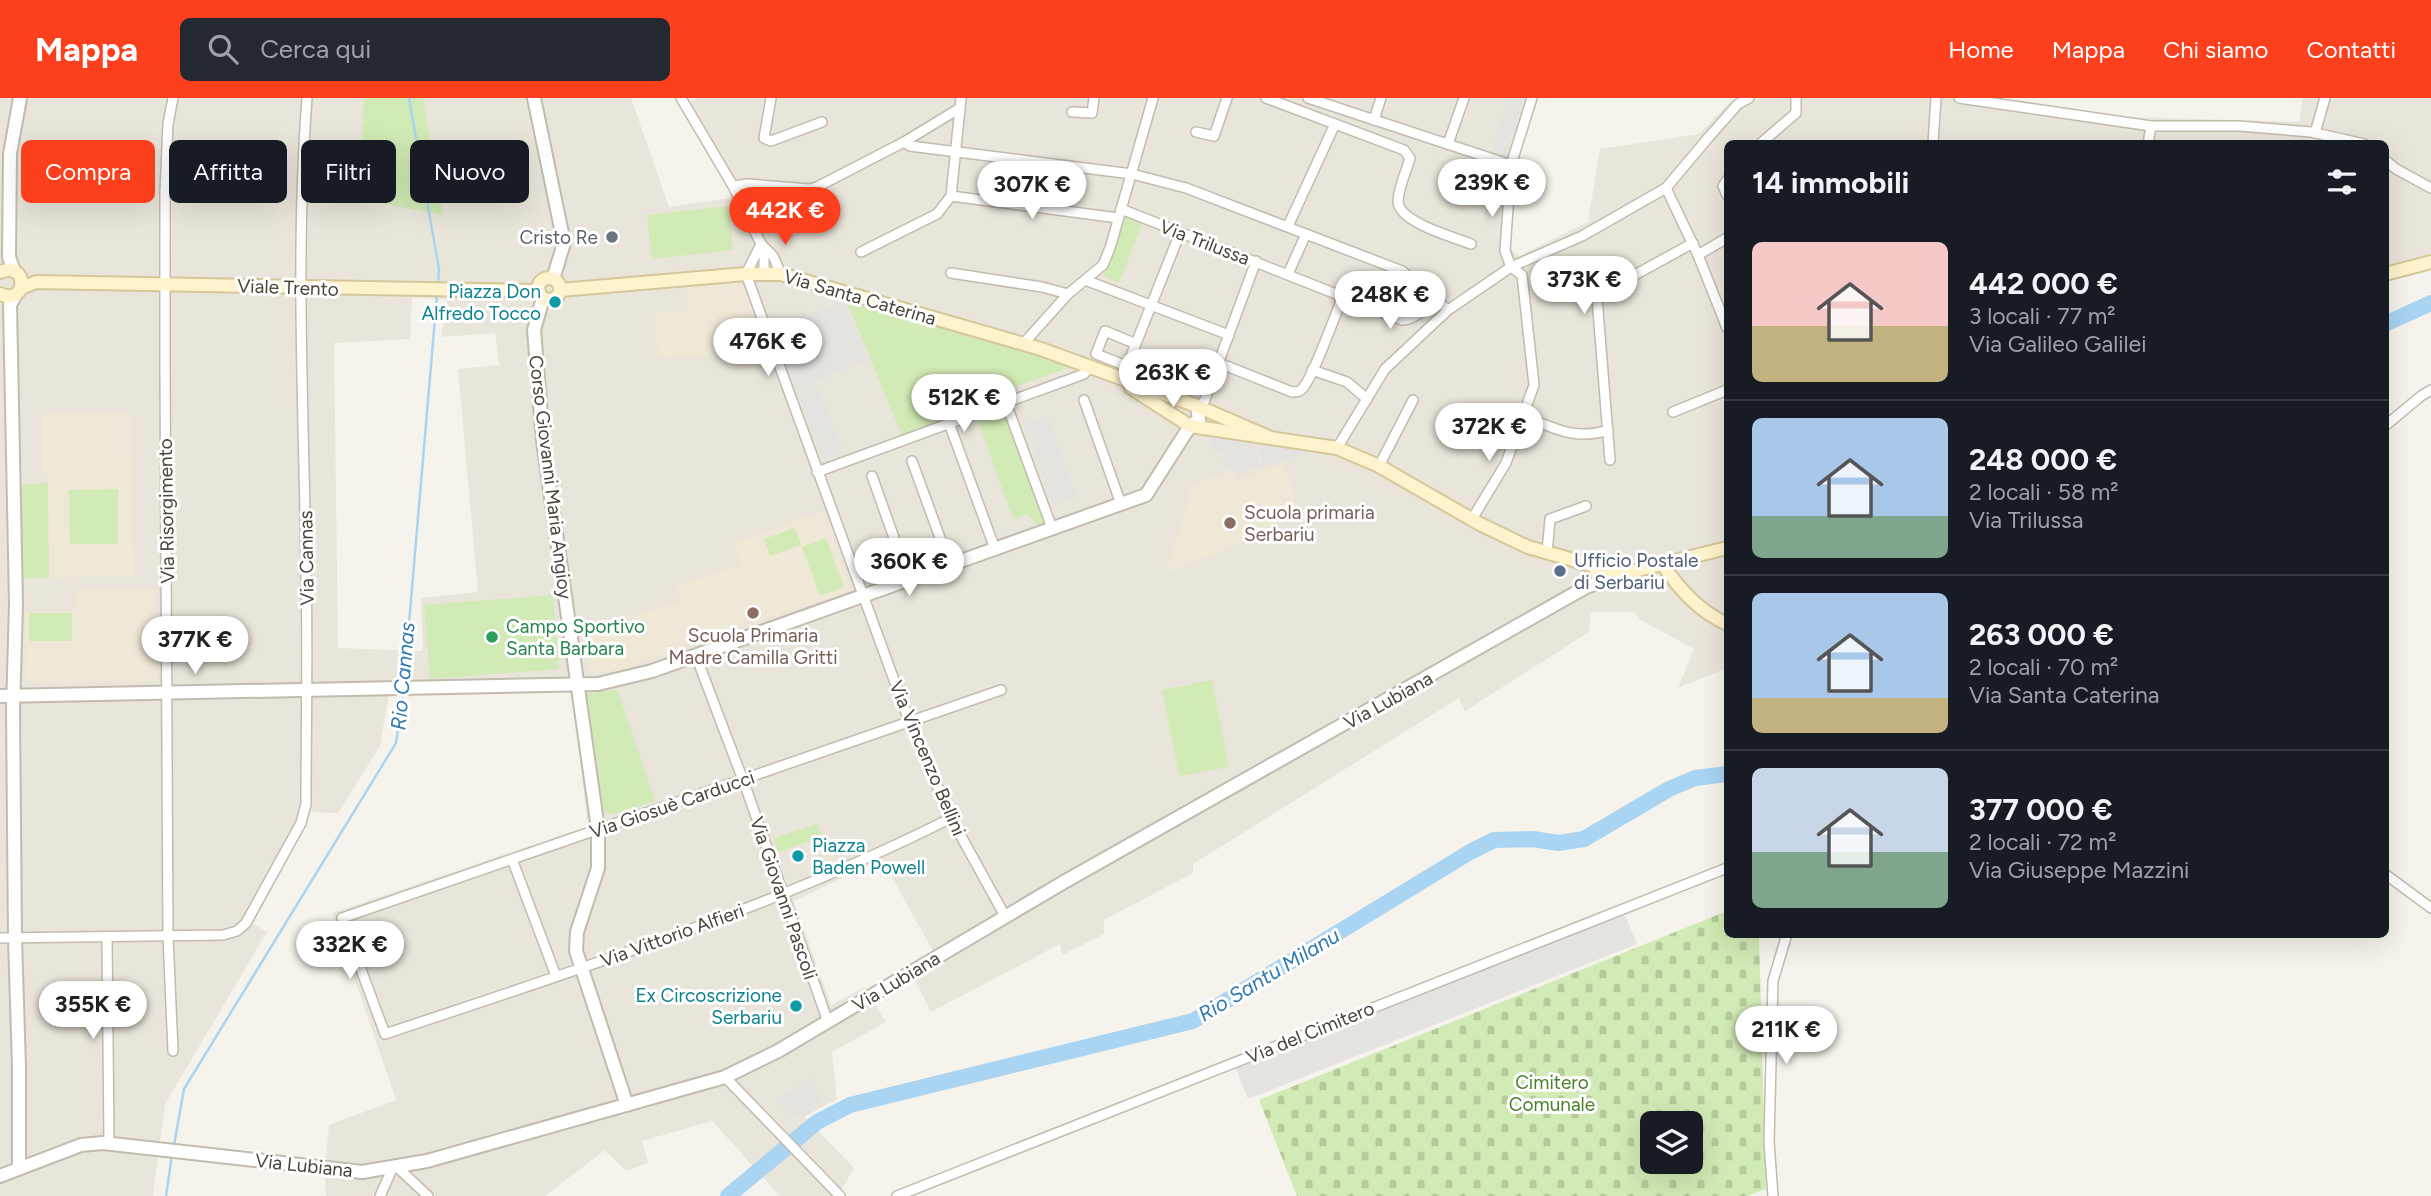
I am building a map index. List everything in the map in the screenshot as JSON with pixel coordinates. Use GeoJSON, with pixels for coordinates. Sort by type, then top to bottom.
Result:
{"type":"FeatureCollection","features":[{"type":"Feature","properties":{"kind":"main road"},"geometry":{"type":"LineString","coordinates":[[2389,273],[2431,262]]}},
{"type":"Feature","properties":{"kind":"main road","name":"Via Santa Caterina"},"geometry":{"type":"LineString","coordinates":[[560,290],[746,274],[781,274],[1023,344],[1200,404],[1271,438]]}},
{"type":"Feature","properties":{"kind":"main road"},"geometry":{"type":"LineString","coordinates":[[553,279],[560,290],[556,298],[549,300],[541,295],[542,281],[553,279]]}},
{"type":"Feature","properties":{"kind":"main road","name":"Viale Trento"},"geometry":{"type":"LineString","coordinates":[[10,285],[36,282],[164,284],[299,289],[452,290],[541,295]]}},
{"type":"Feature","properties":{"kind":"main road","name":"Via Santa Caterina"},"geometry":{"type":"LineString","coordinates":[[1110,374],[1190,426],[1271,438],[1305,447],[1337,448],[1379,466],[1472,519],[1528,547],[1622,574]]}},
{"type":"Feature","properties":{"kind":"main road","name":"Via Lubiana"},"geometry":{"type":"LineString","coordinates":[[1601,582],[1622,574],[1724,549]]}},
{"type":"Feature","properties":{"kind":"main road"},"geometry":{"type":"LineString","coordinates":[[1663,565],[1685,596],[1724,623]]}},
{"type":"Feature","properties":{"kind":"main road"},"geometry":{"type":"LineString","coordinates":[[1594,566],[1601,582]]}},
{"type":"Feature","properties":{"kind":"street"},"geometry":{"type":"LineString","coordinates":[[19,1167],[15,939],[16,604],[10,285],[4,264],[9,257],[5,153],[20,98]]}},
{"type":"Feature","properties":{"kind":"street","name":"Via Risorgimento"},"geometry":{"type":"LineString","coordinates":[[173,98],[168,124],[164,284],[168,936],[173,1051]]}},
{"type":"Feature","properties":{"kind":"street","name":"Via Cannas"},"geometry":{"type":"LineString","coordinates":[[0,939],[168,936],[237,931],[246,923],[301,823],[306,804],[307,690],[299,289],[301,174],[307,98]]}},
{"type":"Feature","properties":{"kind":"street"},"geometry":{"type":"LineString","coordinates":[[534,98],[564,243],[553,279]]}},
{"type":"Feature","properties":{"kind":"street"},"geometry":{"type":"LineString","coordinates":[[681,98],[733,186],[761,244],[764,273]]}},
{"type":"Feature","properties":{"kind":"street"},"geometry":{"type":"LineString","coordinates":[[771,98],[764,138],[771,141],[822,122]]}},
{"type":"Feature","properties":{"kind":"street"},"geometry":{"type":"LineString","coordinates":[[1072,112],[1092,114],[1094,98]]}},
{"type":"Feature","properties":{"kind":"street"},"geometry":{"type":"LineString","coordinates":[[1023,344],[1068,294],[1102,265],[1132,174],[1153,98]]}},
{"type":"Feature","properties":{"kind":"street"},"geometry":{"type":"LineString","coordinates":[[1196,132],[1214,136],[1227,98]]}},
{"type":"Feature","properties":{"kind":"street"},"geometry":{"type":"LineString","coordinates":[[1266,98],[1404,150],[1410,158],[1398,197],[1399,209],[1407,218],[1471,244]]}},
{"type":"Feature","properties":{"kind":"street"},"geometry":{"type":"LineString","coordinates":[[1308,98],[1511,165]]}},
{"type":"Feature","properties":{"kind":"street"},"geometry":{"type":"LineString","coordinates":[[1374,120],[1381,98]]}},
{"type":"Feature","properties":{"kind":"street"},"geometry":{"type":"LineString","coordinates":[[1448,144],[1464,98]]}},
{"type":"Feature","properties":{"kind":"street"},"geometry":{"type":"LineString","coordinates":[[1472,519],[1506,463],[1534,385],[1522,275],[1511,267],[1505,251],[1511,165],[1532,98]]}},
{"type":"Feature","properties":{"kind":"street"},"geometry":{"type":"LineString","coordinates":[[1337,448],[1385,369],[1448,310],[1511,267],[1582,236],[1666,188],[1738,104],[1749,98]]}},
{"type":"Feature","properties":{"kind":"street"},"geometry":{"type":"LineString","coordinates":[[1765,140],[1796,113],[1796,98]]}},
{"type":"Feature","properties":{"kind":"street"},"geometry":{"type":"LineString","coordinates":[[1933,140],[1936,98]]}},
{"type":"Feature","properties":{"kind":"street"},"geometry":{"type":"LineString","coordinates":[[1959,98],[2151,127],[2239,125],[2315,133],[2340,140]]}},
{"type":"Feature","properties":{"kind":"street"},"geometry":{"type":"LineString","coordinates":[[2315,133],[2325,98]]}},
{"type":"Feature","properties":{"kind":"street"},"geometry":{"type":"LineString","coordinates":[[733,186],[748,184],[809,189],[904,142],[961,103]]}},
{"type":"Feature","properties":{"kind":"street"},"geometry":{"type":"LineString","coordinates":[[861,252],[937,214],[951,196],[961,103]]}},
{"type":"Feature","properties":{"kind":"street"},"geometry":{"type":"LineString","coordinates":[[1288,226],[1335,124]]}},
{"type":"Feature","properties":{"kind":"street"},"geometry":{"type":"LineString","coordinates":[[2149,140],[2151,127]]}},
{"type":"Feature","properties":{"kind":"street"},"geometry":{"type":"LineString","coordinates":[[904,142],[910,146],[1132,174],[1219,199],[1402,271],[1448,310]]}},
{"type":"Feature","properties":{"kind":"street"},"geometry":{"type":"LineString","coordinates":[[2389,163],[2431,188]]}},
{"type":"Feature","properties":{"kind":"street"},"geometry":{"type":"LineString","coordinates":[[1666,188],[1693,243],[1724,320]]}},
{"type":"Feature","properties":{"kind":"street","name":"Via Trilussa"},"geometry":{"type":"LineString","coordinates":[[951,196],[1120,213],[1256,261],[1402,320],[1418,315],[1434,298]]}},
{"type":"Feature","properties":{"kind":"street"},"geometry":{"type":"LineString","coordinates":[[1136,344],[1105,331],[1096,354],[1127,366],[1136,344],[1150,304],[1180,233]]}},
{"type":"Feature","properties":{"kind":"street"},"geometry":{"type":"LineString","coordinates":[[1288,274],[1306,234]]}},
{"type":"Feature","properties":{"kind":"street"},"geometry":{"type":"LineString","coordinates":[[1698,255],[1724,240]]}},
{"type":"Feature","properties":{"kind":"street"},"geometry":{"type":"LineString","coordinates":[[1611,460],[1597,298],[1693,243]]}},
{"type":"Feature","properties":{"kind":"street"},"geometry":{"type":"LineString","coordinates":[[761,244],[773,256],[781,274]]}},
{"type":"Feature","properties":{"kind":"street"},"geometry":{"type":"LineString","coordinates":[[746,274],[761,244]]}},
{"type":"Feature","properties":{"kind":"street"},"geometry":{"type":"LineString","coordinates":[[0,696],[598,684],[619,681],[696,656],[1146,495],[1190,426],[1199,420],[1200,404],[1219,363],[1256,261]]}},
{"type":"Feature","properties":{"kind":"street"},"geometry":{"type":"LineString","coordinates":[[951,273],[1042,287],[1068,294]]}},
{"type":"Feature","properties":{"kind":"street","name":"Via Vincenzo Bellini"},"geometry":{"type":"LineString","coordinates":[[746,274],[909,721],[951,818],[1005,916]]}},
{"type":"Feature","properties":{"kind":"street"},"geometry":{"type":"LineString","coordinates":[[1085,281],[1229,335]]}},
{"type":"Feature","properties":{"kind":"street","name":"Corso Giovanni Maria Angioy"},"geometry":{"type":"LineString","coordinates":[[541,295],[534,330],[534,353],[543,441],[598,829],[598,868],[577,932],[576,951],[627,1105]]}},
{"type":"Feature","properties":{"kind":"street"},"geometry":{"type":"LineString","coordinates":[[1219,363],[1292,392],[1303,388],[1343,296]]}},
{"type":"Feature","properties":{"kind":"street"},"geometry":{"type":"LineString","coordinates":[[817,472],[1084,374],[1088,368]]}},
{"type":"Feature","properties":{"kind":"street"},"geometry":{"type":"LineString","coordinates":[[1312,370],[1347,382],[1367,399]]}},
{"type":"Feature","properties":{"kind":"street"},"geometry":{"type":"LineString","coordinates":[[2389,423],[2431,390]]}},
{"type":"Feature","properties":{"kind":"street"},"geometry":{"type":"LineString","coordinates":[[1673,412],[1724,391]]}},
{"type":"Feature","properties":{"kind":"street"},"geometry":{"type":"LineString","coordinates":[[1084,400],[1121,504]]}},
{"type":"Feature","properties":{"kind":"street"},"geometry":{"type":"LineString","coordinates":[[1379,466],[1413,400]]}},
{"type":"Feature","properties":{"kind":"street"},"geometry":{"type":"LineString","coordinates":[[1006,402],[1052,528]]}},
{"type":"Feature","properties":{"kind":"street"},"geometry":{"type":"LineString","coordinates":[[1523,416],[1570,434],[1584,435],[1608,430]]}},
{"type":"Feature","properties":{"kind":"street"},"geometry":{"type":"LineString","coordinates":[[949,423],[995,549]]}},
{"type":"Feature","properties":{"kind":"street"},"geometry":{"type":"LineString","coordinates":[[912,461],[950,565]]}},
{"type":"Feature","properties":{"kind":"street"},"geometry":{"type":"LineString","coordinates":[[872,476],[909,580]]}},
{"type":"Feature","properties":{"kind":"street"},"geometry":{"type":"LineString","coordinates":[[1547,553],[1550,519],[1586,506]]}},
{"type":"Feature","properties":{"kind":"street","name":"Via Lubiana"},"geometry":{"type":"LineString","coordinates":[[0,1176],[81,1144],[109,1143],[362,1171],[427,1161],[725,1077],[778,1051],[1005,916],[1586,587],[1601,582]]}},
{"type":"Feature","properties":{"kind":"street","name":"Via Giovanni Pascoli"},"geometry":{"type":"LineString","coordinates":[[696,656],[743,779],[828,1021]]}},
{"type":"Feature","properties":{"kind":"street","name":"Via Giosuè Carducci"},"geometry":{"type":"LineString","coordinates":[[385,1034],[342,918],[1001,690]]}},
{"type":"Feature","properties":{"kind":"street","name":"Via Vittorio Alfieri"},"geometry":{"type":"LineString","coordinates":[[385,1034],[581,968],[784,895],[951,818]]}},
{"type":"Feature","properties":{"kind":"street"},"geometry":{"type":"LineString","coordinates":[[512,859],[556,976]]}},
{"type":"Feature","properties":{"kind":"street","name":"Via del Cimitero"},"geometry":{"type":"LineString","coordinates":[[897,1196],[1724,869]]}},
{"type":"Feature","properties":{"kind":"street"},"geometry":{"type":"LineString","coordinates":[[2389,877],[2431,908]]}},
{"type":"Feature","properties":{"kind":"street"},"geometry":{"type":"LineString","coordinates":[[107,937],[109,1143]]}},
{"type":"Feature","properties":{"kind":"street"},"geometry":{"type":"LineString","coordinates":[[1773,1196],[1769,1142],[1773,981],[1786,938]]}},
{"type":"Feature","properties":{"kind":"street"},"geometry":{"type":"LineString","coordinates":[[725,1077],[838,1195]]}},
{"type":"Feature","properties":{"kind":"street"},"geometry":{"type":"LineString","coordinates":[[380,1196],[394,1166],[428,1196]]}},
{"type":"Feature","properties":{"kind":"shaded area"},"geometry":{"type":"Polygon","coordinates":[[[0,98],[631,98],[669,207],[743,196],[690,102],[699,98],[1537,98],[1514,166],[1509,247],[1519,256],[1588,222],[1600,149],[1699,134],[1727,105],[1738,98],[2000,98],[2100,116],[2299,122],[2303,98],[2431,98],[2431,254],[2389,266],[2389,140],[1724,140],[1724,669],[1678,688],[1694,649],[1639,619],[1635,612],[1591,612],[1589,632],[1465,711],[1459,698],[1193,864],[1193,873],[1104,920],[1104,934],[1062,955],[1060,944],[931,1012],[907,966],[933,951],[882,859],[794,901],[831,1005],[865,987],[886,1022],[832,1052],[837,1099],[804,1117],[854,1168],[842,1189],[846,1196],[780,1196],[712,1121],[642,1141],[648,1163],[626,1171],[605,1150],[545,1196],[326,1196],[329,1125],[396,1100],[332,913],[588,826],[572,691],[389,693],[380,746],[338,813],[311,812],[253,924],[267,932],[165,1104],[153,1196],[0,1196],[0,98]],[[412,298],[410,339],[334,343],[338,648],[423,651],[421,598],[478,592],[458,369],[499,365],[495,333],[441,337],[448,299],[412,298]]]}},
{"type":"Feature","properties":{"kind":"shaded area"},"geometry":{"type":"Polygon","coordinates":[[[1509,98],[1524,98],[1505,158],[1491,154],[1509,98]]]}},
{"type":"Feature","properties":{"kind":"shaded area"},"geometry":{"type":"Polygon","coordinates":[[[744,283],[767,353],[658,358],[656,313],[688,312],[688,286],[744,283]]]}},
{"type":"Feature","properties":{"kind":"shaded area"},"geometry":{"type":"Polygon","coordinates":[[[844,301],[868,360],[815,382],[844,454],[824,460],[772,327],[844,301]]]}},
{"type":"Feature","properties":{"kind":"shaded area"},"geometry":{"type":"Polygon","coordinates":[[[131,413],[134,576],[49,578],[48,483],[47,472],[42,472],[42,414],[131,413]]]}},
{"type":"Feature","properties":{"kind":"shaded area"},"geometry":{"type":"Polygon","coordinates":[[[1048,416],[1076,497],[1053,505],[1025,424],[1048,416]]]}},
{"type":"Feature","properties":{"kind":"shaded area"},"geometry":{"type":"Polygon","coordinates":[[[1215,436],[1252,440],[1261,467],[1237,473],[1223,463],[1224,453],[1209,447],[1215,436]]]}},
{"type":"Feature","properties":{"kind":"shaded area"},"geometry":{"type":"Polygon","coordinates":[[[1257,443],[1303,450],[1314,451],[1264,466],[1257,443]]]}},
{"type":"Feature","properties":{"kind":"shaded area","name":"Scuola primaria Serbariu"},"geometry":{"type":"Polygon","coordinates":[[[1283,463],[1302,515],[1257,532],[1257,537],[1167,572],[1192,486],[1233,470],[1238,480],[1283,463]]]}},
{"type":"Feature","properties":{"kind":"shaded area"},"geometry":{"type":"Polygon","coordinates":[[[824,511],[851,590],[616,671],[590,673],[583,631],[681,601],[676,586],[741,564],[734,543],[824,511]]]}},
{"type":"Feature","properties":{"kind":"shaded area"},"geometry":{"type":"Polygon","coordinates":[[[154,589],[158,681],[26,683],[25,612],[76,612],[76,590],[154,589]]]}},
{"type":"Feature","properties":{"kind":"shaded area"},"geometry":{"type":"Polygon","coordinates":[[[1624,912],[1637,944],[1248,1099],[1235,1067],[1624,912]]]}},
{"type":"Feature","properties":{"kind":"shaded area"},"geometry":{"type":"Polygon","coordinates":[[[812,1078],[820,1106],[803,1118],[800,1114],[794,1118],[776,1099],[812,1078]]]}},
{"type":"Feature","properties":{"kind":"green space"},"geometry":{"type":"Polygon","coordinates":[[[364,98],[423,98],[430,140],[410,140],[410,203],[441,203],[443,215],[380,203],[396,203],[396,140],[362,140],[364,98]]]}},
{"type":"Feature","properties":{"kind":"green space"},"geometry":{"type":"Polygon","coordinates":[[[728,206],[733,250],[652,259],[647,215],[728,206]]]}},
{"type":"Feature","properties":{"kind":"green space"},"geometry":{"type":"Polygon","coordinates":[[[1126,214],[1143,222],[1119,283],[1103,276],[1115,250],[1126,214]]]}},
{"type":"Feature","properties":{"kind":"green space"},"geometry":{"type":"Polygon","coordinates":[[[846,300],[1074,366],[991,395],[985,404],[902,435],[846,300]]]}},
{"type":"Feature","properties":{"kind":"green space"},"geometry":{"type":"Polygon","coordinates":[[[1003,409],[1045,523],[1038,526],[1028,514],[1013,519],[977,418],[1003,409]]]}},
{"type":"Feature","properties":{"kind":"green space"},"geometry":{"type":"Polygon","coordinates":[[[48,483],[49,578],[22,578],[20,485],[48,483]]]}},
{"type":"Feature","properties":{"kind":"green space"},"geometry":{"type":"Polygon","coordinates":[[[118,489],[118,544],[70,544],[69,490],[118,489]]]}},
{"type":"Feature","properties":{"kind":"green space"},"geometry":{"type":"Polygon","coordinates":[[[795,528],[801,545],[770,556],[764,539],[795,528]]]}},
{"type":"Feature","properties":{"kind":"green space"},"geometry":{"type":"Polygon","coordinates":[[[826,538],[844,587],[820,596],[802,547],[826,538]]]}},
{"type":"Feature","properties":{"kind":"green space","name":"Campo Sportivo Santa Barbara"},"geometry":{"type":"Polygon","coordinates":[[[553,595],[559,669],[430,679],[424,605],[553,595]]]}},
{"type":"Feature","properties":{"kind":"green space"},"geometry":{"type":"Polygon","coordinates":[[[29,613],[72,613],[72,641],[29,641],[29,613]]]}},
{"type":"Feature","properties":{"kind":"green space"},"geometry":{"type":"Polygon","coordinates":[[[1212,680],[1229,767],[1179,776],[1162,690],[1212,680]]]}},
{"type":"Feature","properties":{"kind":"green space"},"geometry":{"type":"Polygon","coordinates":[[[617,689],[655,801],[611,815],[604,810],[586,694],[617,689]]]}},
{"type":"Feature","properties":{"kind":"green space"},"geometry":{"type":"Polygon","coordinates":[[[817,824],[822,837],[778,852],[774,838],[817,824]]]}},
{"type":"Feature","properties":{"kind":"green space","name":"Cimitero Comunale"},"geometry":{"type":"Polygon","coordinates":[[[1724,912],[1724,938],[1759,938],[1766,1189],[1747,1196],[1297,1196],[1259,1100],[1724,912]]]}},
{"type":"Feature","properties":{"kind":"waterway","name":"Rio Cannas"},"geometry":{"type":"LineString","coordinates":[[409,98],[439,269],[438,285]]}},
{"type":"Feature","properties":{"kind":"waterway","name":"Rio Cannas"},"geometry":{"type":"LineString","coordinates":[[404,682],[437,295]]}},
{"type":"Feature","properties":{"kind":"waterway","name":"Rio Santu Milanu"},"geometry":{"type":"LineString","coordinates":[[2389,322],[2431,303]]}},
{"type":"Feature","properties":{"kind":"waterway","name":"Rio Cannas"},"geometry":{"type":"LineString","coordinates":[[174,1145],[184,1089],[396,743],[403,692]]}},
{"type":"Feature","properties":{"kind":"waterway","name":"Rio Santu Milanu"},"geometry":{"type":"LineString","coordinates":[[728,1196],[817,1122],[850,1105],[1193,1021],[1494,840],[1533,839],[1558,843],[1584,839],[1669,789],[1695,778],[1724,774]]}},
{"type":"Feature","properties":{"kind":"waterway","name":"Rio Cannas"},"geometry":{"type":"LineString","coordinates":[[166,1196],[172,1155]]}},
{"type":"Feature","properties":{"kind":"place","name":"Cristo Re"},"geometry":{"type":"Point","coordinates":[612,237]}},
{"type":"Feature","properties":{"kind":"place","name":"Piazza Don Alfredo Tocco"},"geometry":{"type":"Point","coordinates":[555,302]}},
{"type":"Feature","properties":{"kind":"place","name":"Scuola primaria Serbariu"},"geometry":{"type":"Point","coordinates":[1230,523]}},
{"type":"Feature","properties":{"kind":"place","name":"Ufficio Postale di Serbariu"},"geometry":{"type":"Point","coordinates":[1560,571]}},
{"type":"Feature","properties":{"kind":"place","name":"Scuola Primaria Madre Camilla Gritti"},"geometry":{"type":"Point","coordinates":[753,613]}},
{"type":"Feature","properties":{"kind":"place","name":"Campo Sportivo Santa Barbara"},"geometry":{"type":"Point","coordinates":[492,637]}},
{"type":"Feature","properties":{"kind":"place","name":"Piazza Baden Powell"},"geometry":{"type":"Point","coordinates":[798,856]}},
{"type":"Feature","properties":{"kind":"place","name":"Ex Circoscrizione Serbariu"},"geometry":{"type":"Point","coordinates":[796,1006]}}]}
